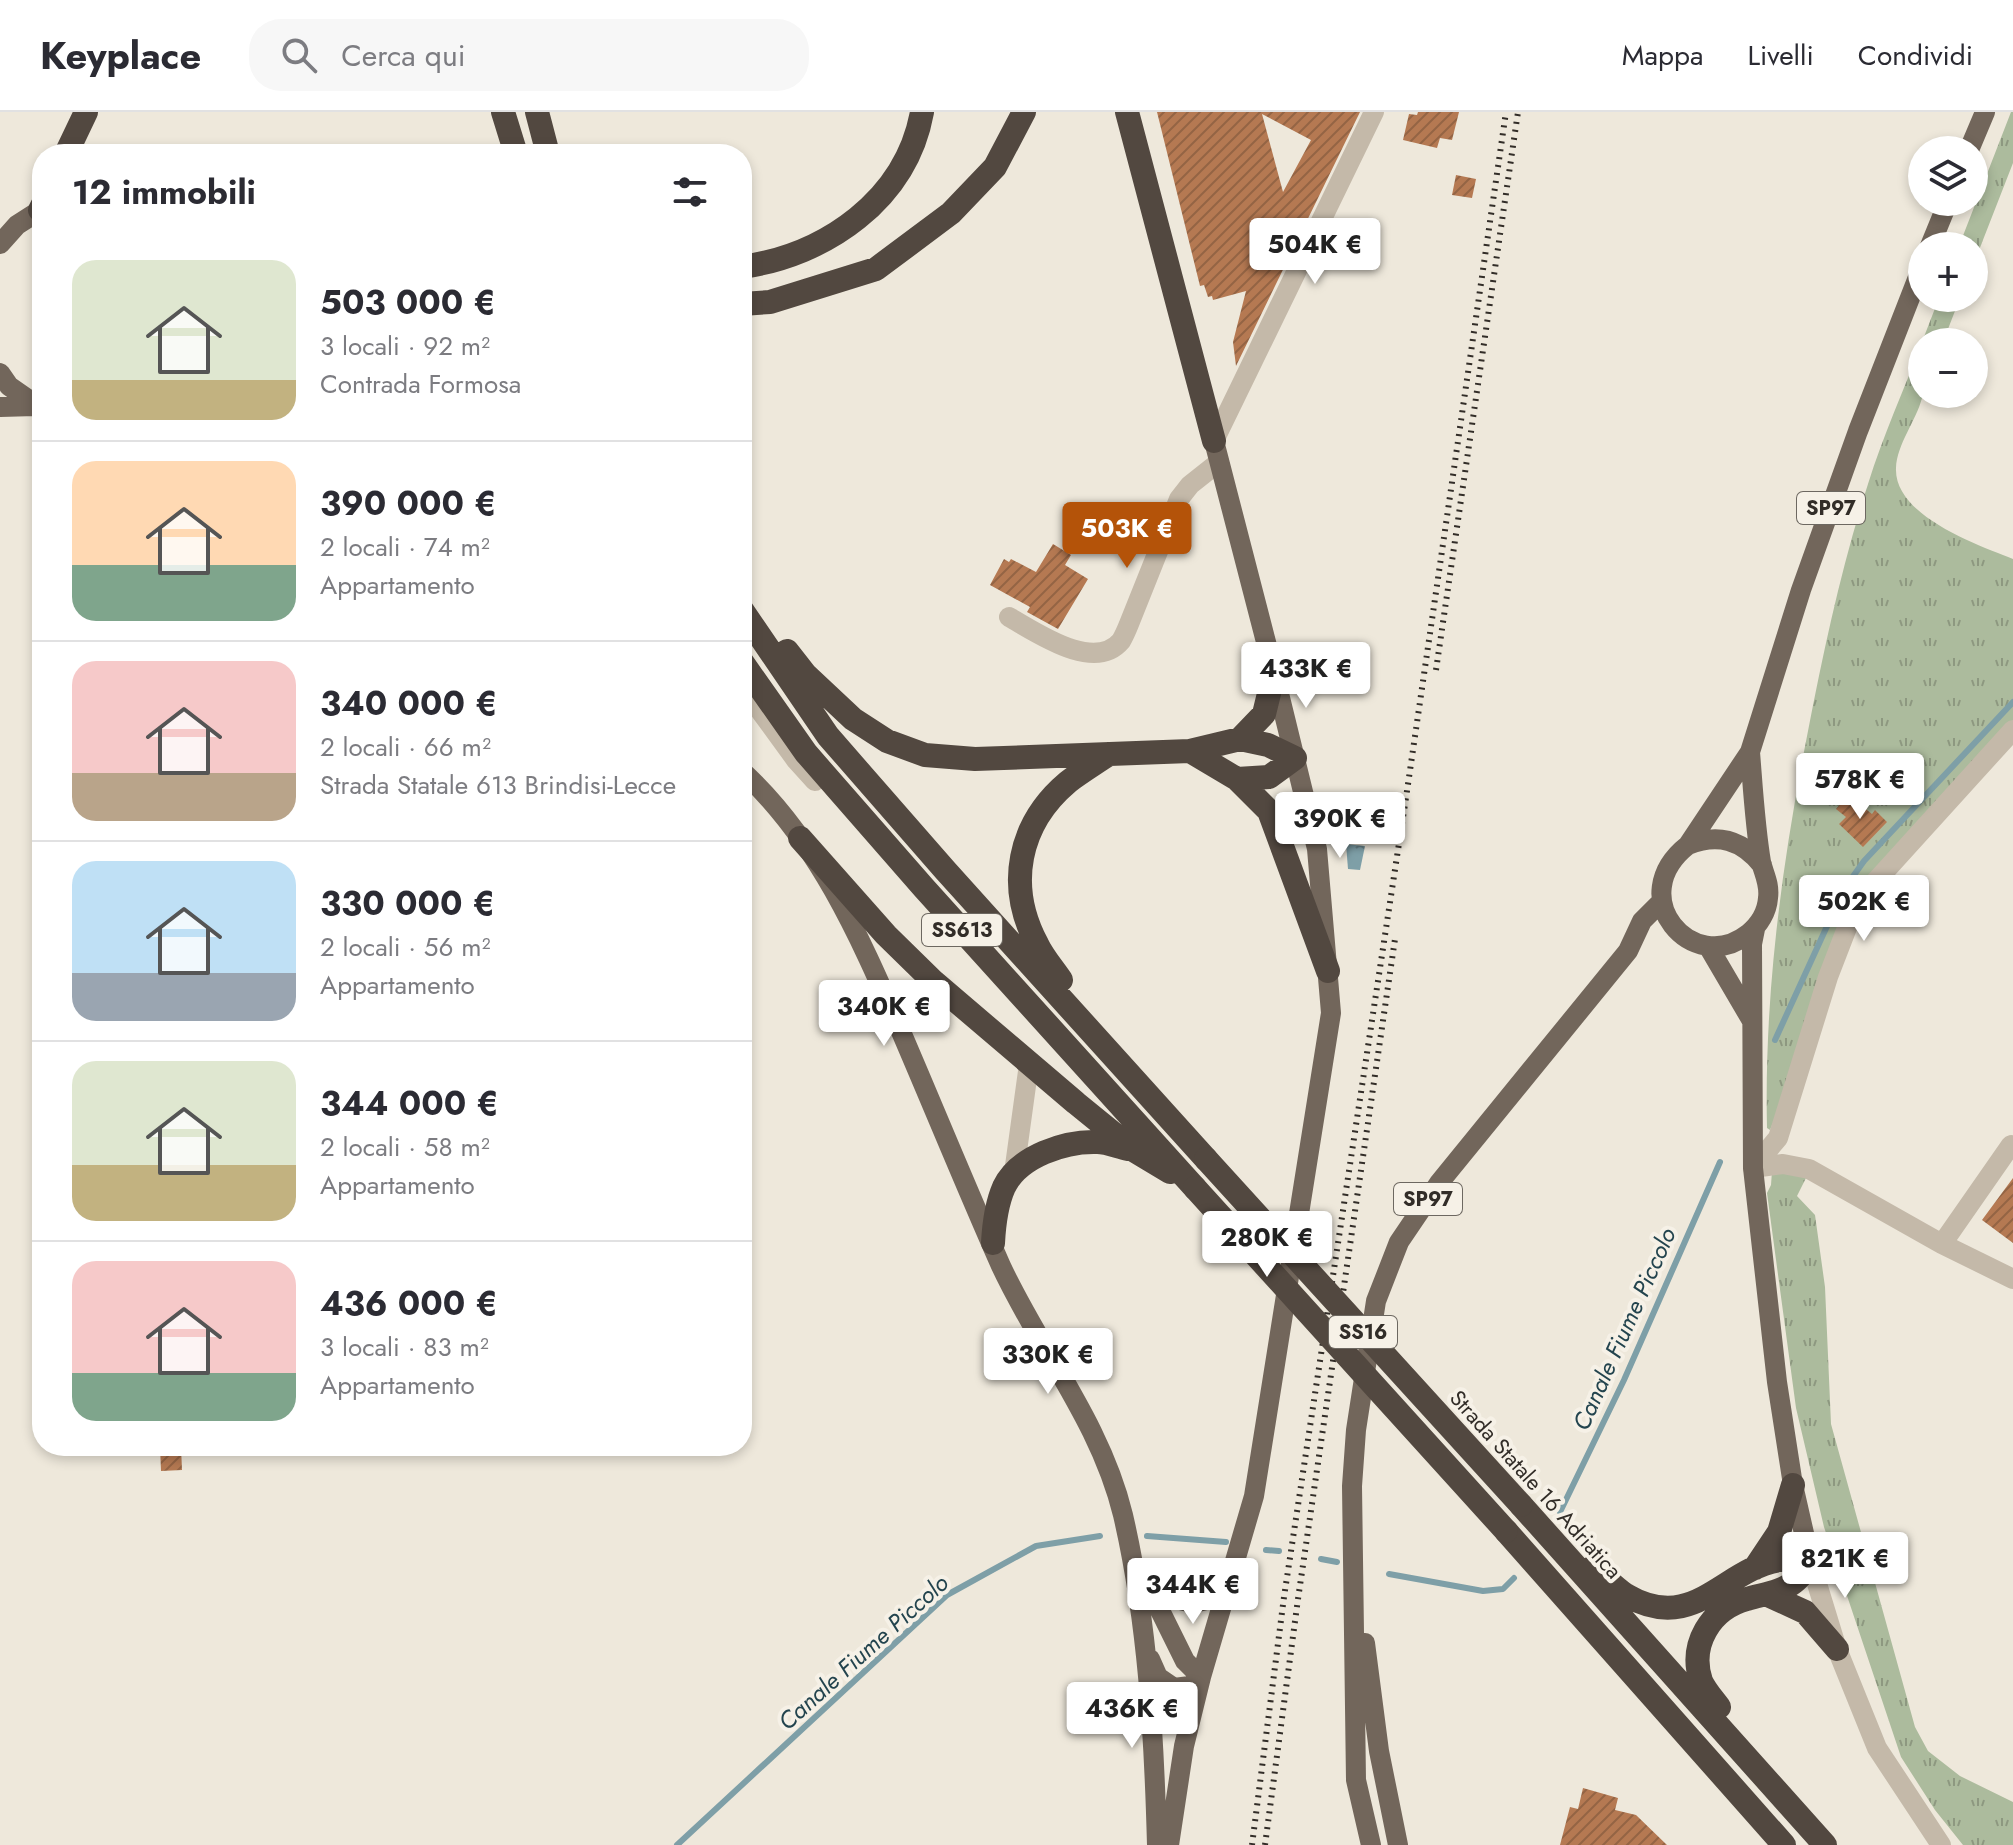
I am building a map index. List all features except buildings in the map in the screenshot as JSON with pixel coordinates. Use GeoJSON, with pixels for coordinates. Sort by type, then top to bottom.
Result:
{"type":"FeatureCollection","features":[{"type":"Feature","properties":{"kind":"highway"},"geometry":{"type":"LineString","coordinates":[[71,144],[86,112]]}},
{"type":"Feature","properties":{"kind":"highway"},"geometry":{"type":"LineString","coordinates":[[503,112],[511,144]]}},
{"type":"Feature","properties":{"kind":"highway"},"geometry":{"type":"LineString","coordinates":[[537,112],[545,144]]}},
{"type":"Feature","properties":{"kind":"highway"},"geometry":{"type":"LineString","coordinates":[[752,265],[816,246],[850,226],[881,196],[903,163],[919,130],[922,112]]}},
{"type":"Feature","properties":{"kind":"highway"},"geometry":{"type":"LineString","coordinates":[[752,303],[770,302],[876,269],[951,213],[995,167],[1024,112]]}},
{"type":"Feature","properties":{"kind":"highway"},"geometry":{"type":"LineString","coordinates":[[1127,112],[1216,451]]}},
{"type":"Feature","properties":{"kind":"highway"},"geometry":{"type":"LineString","coordinates":[[752,612],[805,674],[853,719],[887,741],[925,755],[975,759],[1190,751],[1240,739],[1268,745],[1295,758],[1269,777],[1237,779]]}},
{"type":"Feature","properties":{"kind":"highway","name":"SS613"},"geometry":{"type":"LineString","coordinates":[[752,625],[828,736],[1206,1159]]}},
{"type":"Feature","properties":{"kind":"highway"},"geometry":{"type":"LineString","coordinates":[[1240,739],[1264,714],[1274,673]]}},
{"type":"Feature","properties":{"kind":"highway","name":"SS613"},"geometry":{"type":"LineString","coordinates":[[752,676],[806,753],[1195,1188]]}},
{"type":"Feature","properties":{"kind":"highway"},"geometry":{"type":"LineString","coordinates":[[1190,751],[1237,779],[1269,811],[1328,971]]}},
{"type":"Feature","properties":{"kind":"highway"},"geometry":{"type":"LineString","coordinates":[[1109,754],[1067,782],[1037,815],[1020,858],[1021,899],[1036,943],[1112,1055]]}},
{"type":"Feature","properties":{"kind":"highway"},"geometry":{"type":"LineString","coordinates":[[800,838],[886,935],[934,982],[1135,1151],[1195,1188]]}},
{"type":"Feature","properties":{"kind":"highway"},"geometry":{"type":"LineString","coordinates":[[993,1243],[999,1201],[1014,1173],[1037,1156],[1060,1147],[1098,1141],[1135,1151]]}},
{"type":"Feature","properties":{"kind":"highway","name":"Strada Statale 16 Adriatica"},"geometry":{"type":"LineString","coordinates":[[1206,1159],[1825,1845]]}},
{"type":"Feature","properties":{"kind":"highway","name":"SS16"},"geometry":{"type":"LineString","coordinates":[[1195,1188],[1506,1531],[1784,1845]]}},
{"type":"Feature","properties":{"kind":"highway","name":"SS16"},"geometry":{"type":"LineString","coordinates":[[1755,1568],[1779,1532],[1793,1485]]}},
{"type":"Feature","properties":{"kind":"highway","name":"SS16"},"geometry":{"type":"LineString","coordinates":[[1521,1505],[1626,1595],[1652,1606],[1679,1607],[1706,1599],[1755,1568],[1782,1560],[1811,1564]]}},
{"type":"Feature","properties":{"kind":"highway","name":"SS16"},"geometry":{"type":"LineString","coordinates":[[1772,1786],[1702,1682],[1697,1653],[1705,1627],[1724,1609],[1794,1583],[1811,1564]]}},
{"type":"Feature","properties":{"kind":"highway"},"geometry":{"type":"LineString","coordinates":[[1768,1595],[1805,1612],[1837,1649]]}},
{"type":"Feature","properties":{"kind":"main road"},"geometry":{"type":"LineString","coordinates":[[1975,136],[1985,112]]}},
{"type":"Feature","properties":{"kind":"main road"},"geometry":{"type":"LineString","coordinates":[[0,244],[32,214]]}},
{"type":"Feature","properties":{"kind":"main road","name":"SP97"},"geometry":{"type":"LineString","coordinates":[[1688,845],[1750,752],[1801,590],[1908,303]]}},
{"type":"Feature","properties":{"kind":"main road"},"geometry":{"type":"LineString","coordinates":[[0,373],[9,386],[32,403]]}},
{"type":"Feature","properties":{"kind":"main road"},"geometry":{"type":"LineString","coordinates":[[0,407],[32,408]]}},
{"type":"Feature","properties":{"kind":"main road"},"geometry":{"type":"LineString","coordinates":[[1169,1845],[1184,1746],[1254,1496],[1331,1013],[1317,849],[1216,451]]}},
{"type":"Feature","properties":{"kind":"main road","name":"SP97"},"geometry":{"type":"LineString","coordinates":[[1750,752],[1762,865]]}},
{"type":"Feature","properties":{"kind":"main road"},"geometry":{"type":"LineString","coordinates":[[752,781],[800,838],[859,935],[1018,1297],[1086,1418],[1113,1482],[1129,1544],[1147,1652],[1157,1845]]}},
{"type":"Feature","properties":{"kind":"main road"},"geometry":{"type":"LineString","coordinates":[[1704,838],[1737,842],[1762,865],[1768,881],[1764,914],[1755,929],[1733,942],[1708,946],[1692,941],[1678,932],[1667,919],[1661,902],[1665,869],[1674,855],[1688,845],[1704,838]]}},
{"type":"Feature","properties":{"kind":"main road","name":"SP97"},"geometry":{"type":"LineString","coordinates":[[1371,1845],[1356,1780],[1352,1536],[1353,1455],[1376,1301],[1399,1242],[1439,1183],[1609,976],[1628,951],[1642,921],[1661,902]]}},
{"type":"Feature","properties":{"kind":"main road"},"geometry":{"type":"LineString","coordinates":[[1755,929],[1753,1168],[1777,1382],[1793,1485],[1811,1564]]}},
{"type":"Feature","properties":{"kind":"main road"},"geometry":{"type":"LineString","coordinates":[[1708,946],[1752,1021]]}},
{"type":"Feature","properties":{"kind":"main road","name":"SP97"},"geometry":{"type":"LineString","coordinates":[[1352,1536],[1379,1751],[1398,1845]]}},
{"type":"Feature","properties":{"kind":"main road"},"geometry":{"type":"LineString","coordinates":[[1129,1544],[1150,1577],[1169,1596],[1198,1602],[1215,1597],[1227,1588]]}},
{"type":"Feature","properties":{"kind":"main road"},"geometry":{"type":"LineString","coordinates":[[1129,1544],[1180,1652],[1201,1677]]}},
{"type":"Feature","properties":{"kind":"main road"},"geometry":{"type":"LineString","coordinates":[[1147,1652],[1158,1677],[1174,1688],[1190,1686],[1201,1677]]}},
{"type":"Feature","properties":{"kind":"street"},"geometry":{"type":"LineString","coordinates":[[1009,617],[1058,644],[1099,654],[1121,641],[1179,499],[1216,451],[1374,112]]}},
{"type":"Feature","properties":{"kind":"street"},"geometry":{"type":"LineString","coordinates":[[752,700],[796,760],[848,816],[924,888]]}},
{"type":"Feature","properties":{"kind":"street"},"geometry":{"type":"LineString","coordinates":[[1753,1168],[1778,1138],[1828,977],[1857,902],[2013,730]]}},
{"type":"Feature","properties":{"kind":"street"},"geometry":{"type":"LineString","coordinates":[[1014,1173],[1029,1064]]}},
{"type":"Feature","properties":{"kind":"street"},"geometry":{"type":"LineString","coordinates":[[1942,1244],[2011,1145]]}},
{"type":"Feature","properties":{"kind":"street"},"geometry":{"type":"LineString","coordinates":[[1753,1168],[1783,1164],[1809,1169],[1942,1244],[2013,1279]]}},
{"type":"Feature","properties":{"kind":"street"},"geometry":{"type":"LineString","coordinates":[[1811,1564],[1837,1649],[1877,1748],[1941,1845]]}},
{"type":"Feature","properties":{"kind":"green space"},"geometry":{"type":"Polygon","coordinates":[[[2013,112],[2013,163],[1986,232],[1964,232],[1971,216],[1988,216],[1988,171],[2013,112]]]}},
{"type":"Feature","properties":{"kind":"green space"},"geometry":{"type":"Polygon","coordinates":[[[1934,312],[1955,312],[1948,328],[1927,328],[1934,312]]]}},
{"type":"Feature","properties":{"kind":"green space"},"geometry":{"type":"Polygon","coordinates":[[[1908,378],[1908,408],[1918,408],[1897,459],[1899,485],[1923,514],[1941,526],[2013,559],[2013,721],[1882,863],[1770,1130],[1767,1128],[1768,1028],[1790,830],[1834,607],[1880,448],[1908,378]]]}},
{"type":"Feature","properties":{"kind":"green space"},"geometry":{"type":"Polygon","coordinates":[[[1772,1171],[1807,1176],[1797,1196],[1815,1215],[1825,1287],[1831,1424],[1915,1727],[1928,1751],[1960,1776],[2013,1802],[2013,1845],[1963,1845],[1935,1810],[1901,1757],[1824,1527],[1796,1408],[1767,1193],[1772,1171]]]}},
{"type":"Feature","properties":{"kind":"water"},"geometry":{"type":"Polygon","coordinates":[[[1346,844],[1365,846],[1360,870],[1348,869],[1346,844]]]}},
{"type":"Feature","properties":{"kind":"waterway","name":"Canale Fiume Piccolo"},"geometry":{"type":"LineString","coordinates":[[1775,1040],[1844,889],[1864,861],[2013,702]]}},
{"type":"Feature","properties":{"kind":"waterway","name":"Canale Fiume Piccolo"},"geometry":{"type":"LineString","coordinates":[[1560,1512],[1624,1380],[1720,1162]]}},
{"type":"Feature","properties":{"kind":"waterway","name":"Canale Fiume Piccolo"},"geometry":{"type":"LineString","coordinates":[[677,1845],[947,1595],[1036,1546],[1100,1536]]}},
{"type":"Feature","properties":{"kind":"waterway","name":"Canale Fiume Piccolo"},"geometry":{"type":"LineString","coordinates":[[1147,1536],[1226,1542]]}},
{"type":"Feature","properties":{"kind":"waterway","name":"Canale Fiume Piccolo"},"geometry":{"type":"LineString","coordinates":[[1266,1550],[1279,1551]]}},
{"type":"Feature","properties":{"kind":"waterway","name":"Canale Fiume Piccolo"},"geometry":{"type":"LineString","coordinates":[[1321,1559],[1337,1562]]}},
{"type":"Feature","properties":{"kind":"waterway","name":"Canale Fiume Piccolo"},"geometry":{"type":"LineString","coordinates":[[1389,1574],[1483,1591],[1503,1589],[1514,1578]]}},
{"type":"Feature","properties":{"kind":"railway"},"geometry":{"type":"LineString","coordinates":[[1252,1845],[1284,1597],[1407,791],[1506,112]]}},
{"type":"Feature","properties":{"kind":"railway"},"geometry":{"type":"LineString","coordinates":[[1436,670],[1518,112]]}},
{"type":"Feature","properties":{"kind":"railway"},"geometry":{"type":"LineString","coordinates":[[1265,1845],[1395,939]]}}]}
